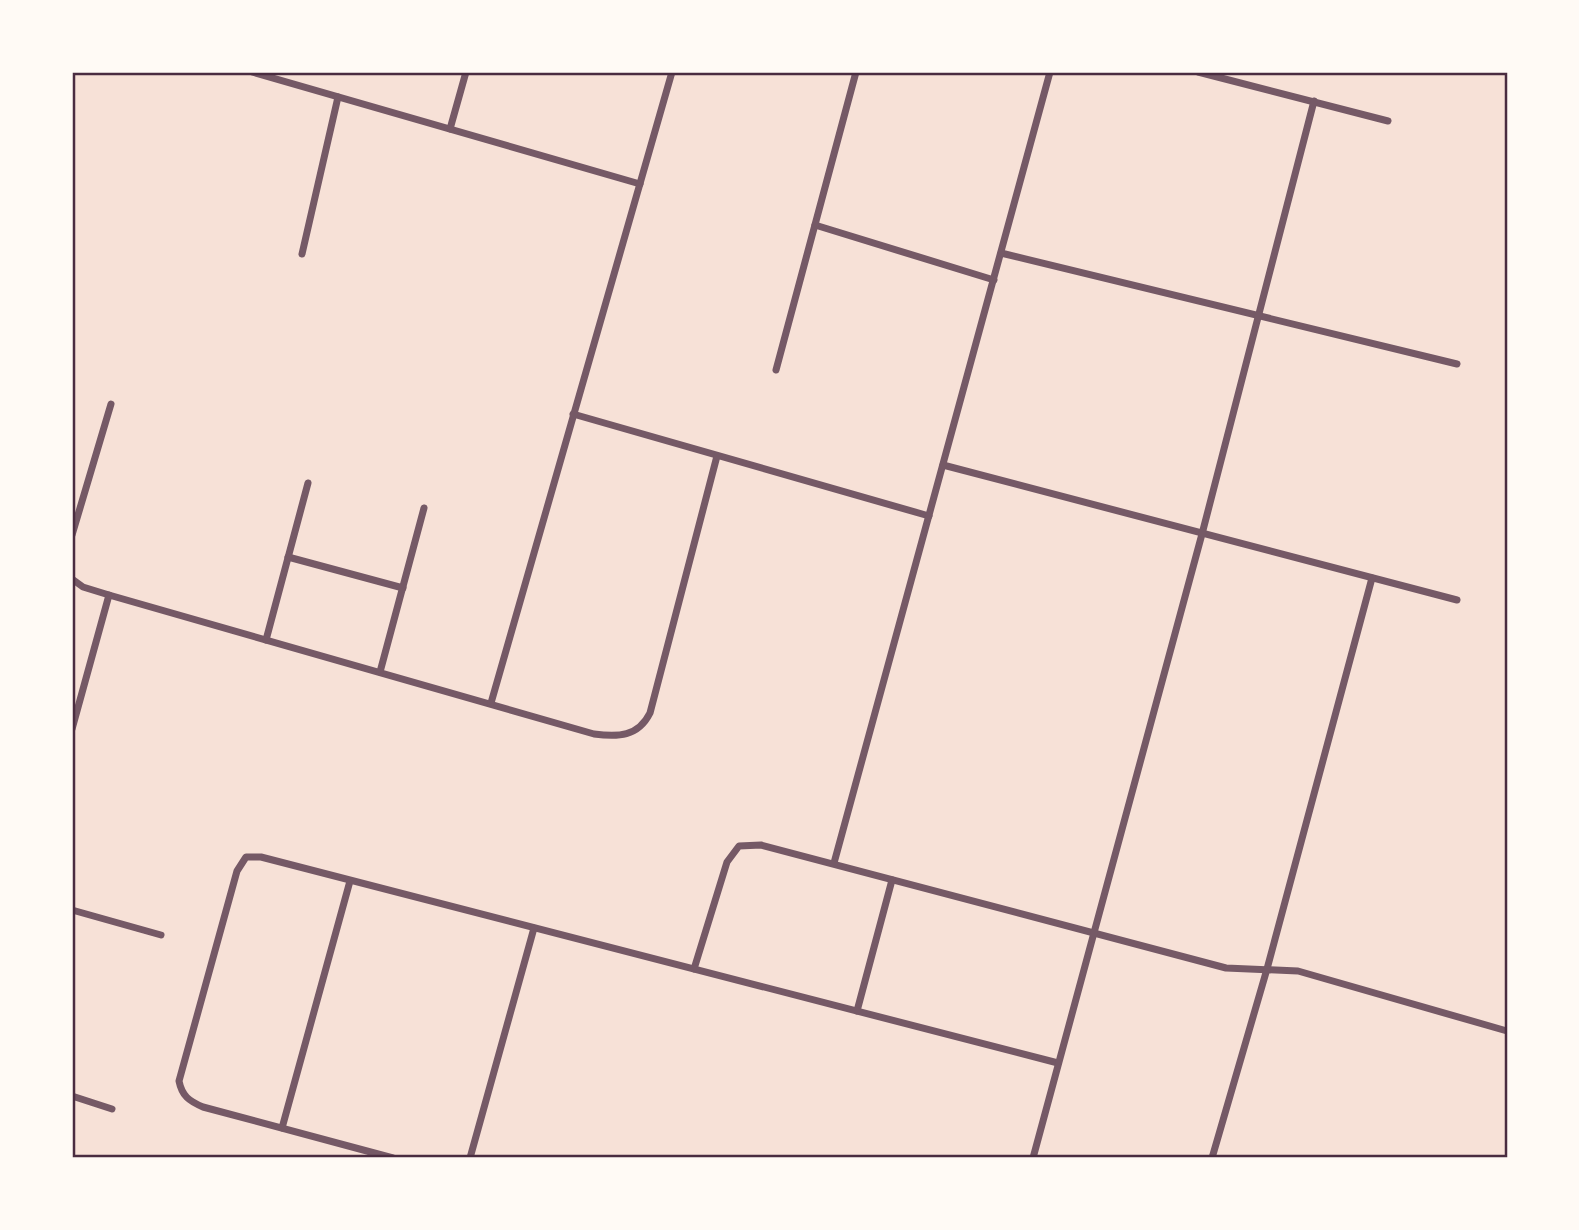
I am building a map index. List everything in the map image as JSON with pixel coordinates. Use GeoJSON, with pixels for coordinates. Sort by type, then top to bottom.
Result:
{"type":"FeatureCollection","features":[{"type":"Feature","properties":{"kind":"street"},"geometry":{"type":"LineString","coordinates":[[251,72],[639,184]]}},
{"type":"Feature","properties":{"kind":"street"},"geometry":{"type":"LineString","coordinates":[[450,129],[466,72]]}},
{"type":"Feature","properties":{"kind":"street"},"geometry":{"type":"LineString","coordinates":[[491,704],[671,72]]}},
{"type":"Feature","properties":{"kind":"street"},"geometry":{"type":"LineString","coordinates":[[776,370],[856,72]]}},
{"type":"Feature","properties":{"kind":"street"},"geometry":{"type":"LineString","coordinates":[[834,863],[1050,72]]}},
{"type":"Feature","properties":{"kind":"street"},"geometry":{"type":"LineString","coordinates":[[1198,72],[1388,121]]}},
{"type":"Feature","properties":{"kind":"street"},"geometry":{"type":"LineString","coordinates":[[302,254],[338,97]]}},
{"type":"Feature","properties":{"kind":"street"},"geometry":{"type":"LineString","coordinates":[[1033,1158],[1091,933],[1202,534],[1314,101]]}},
{"type":"Feature","properties":{"kind":"street"},"geometry":{"type":"LineString","coordinates":[[815,225],[994,280]]}},
{"type":"Feature","properties":{"kind":"street"},"geometry":{"type":"LineString","coordinates":[[1001,253],[1457,364]]}},
{"type":"Feature","properties":{"kind":"street"},"geometry":{"type":"LineString","coordinates":[[72,535],[111,404]]}},
{"type":"Feature","properties":{"kind":"street"},"geometry":{"type":"LineString","coordinates":[[573,414],[929,516]]}},
{"type":"Feature","properties":{"kind":"street"},"geometry":{"type":"LineString","coordinates":[[72,579],[83,587],[109,595],[594,734],[630,734],[644,725],[717,456]]}},
{"type":"Feature","properties":{"kind":"street"},"geometry":{"type":"LineString","coordinates":[[943,465],[1457,600]]}},
{"type":"Feature","properties":{"kind":"street"},"geometry":{"type":"LineString","coordinates":[[266,639],[308,483]]}},
{"type":"Feature","properties":{"kind":"street"},"geometry":{"type":"LineString","coordinates":[[380,672],[424,508]]}},
{"type":"Feature","properties":{"kind":"street"},"geometry":{"type":"LineString","coordinates":[[288,557],[403,588]]}},
{"type":"Feature","properties":{"kind":"street"},"geometry":{"type":"LineString","coordinates":[[1212,1158],[1267,969],[1372,578]]}},
{"type":"Feature","properties":{"kind":"street"},"geometry":{"type":"LineString","coordinates":[[72,729],[109,595]]}},
{"type":"Feature","properties":{"kind":"street"},"geometry":{"type":"LineString","coordinates":[[694,969],[727,862],[739,846],[761,845],[1226,968],[1298,971],[1507,1031]]}},
{"type":"Feature","properties":{"kind":"street"},"geometry":{"type":"LineString","coordinates":[[393,1158],[189,1100],[181,1091],[179,1081],[242,860],[246,856],[261,857],[1058,1063]]}},
{"type":"Feature","properties":{"kind":"street"},"geometry":{"type":"LineString","coordinates":[[857,1011],[892,880]]}},
{"type":"Feature","properties":{"kind":"street"},"geometry":{"type":"LineString","coordinates":[[282,1128],[350,881]]}},
{"type":"Feature","properties":{"kind":"street"},"geometry":{"type":"LineString","coordinates":[[72,910],[161,935]]}},
{"type":"Feature","properties":{"kind":"street"},"geometry":{"type":"LineString","coordinates":[[470,1158],[534,929]]}},
{"type":"Feature","properties":{"kind":"street"},"geometry":{"type":"LineString","coordinates":[[72,1096],[112,1108]]}}]}
